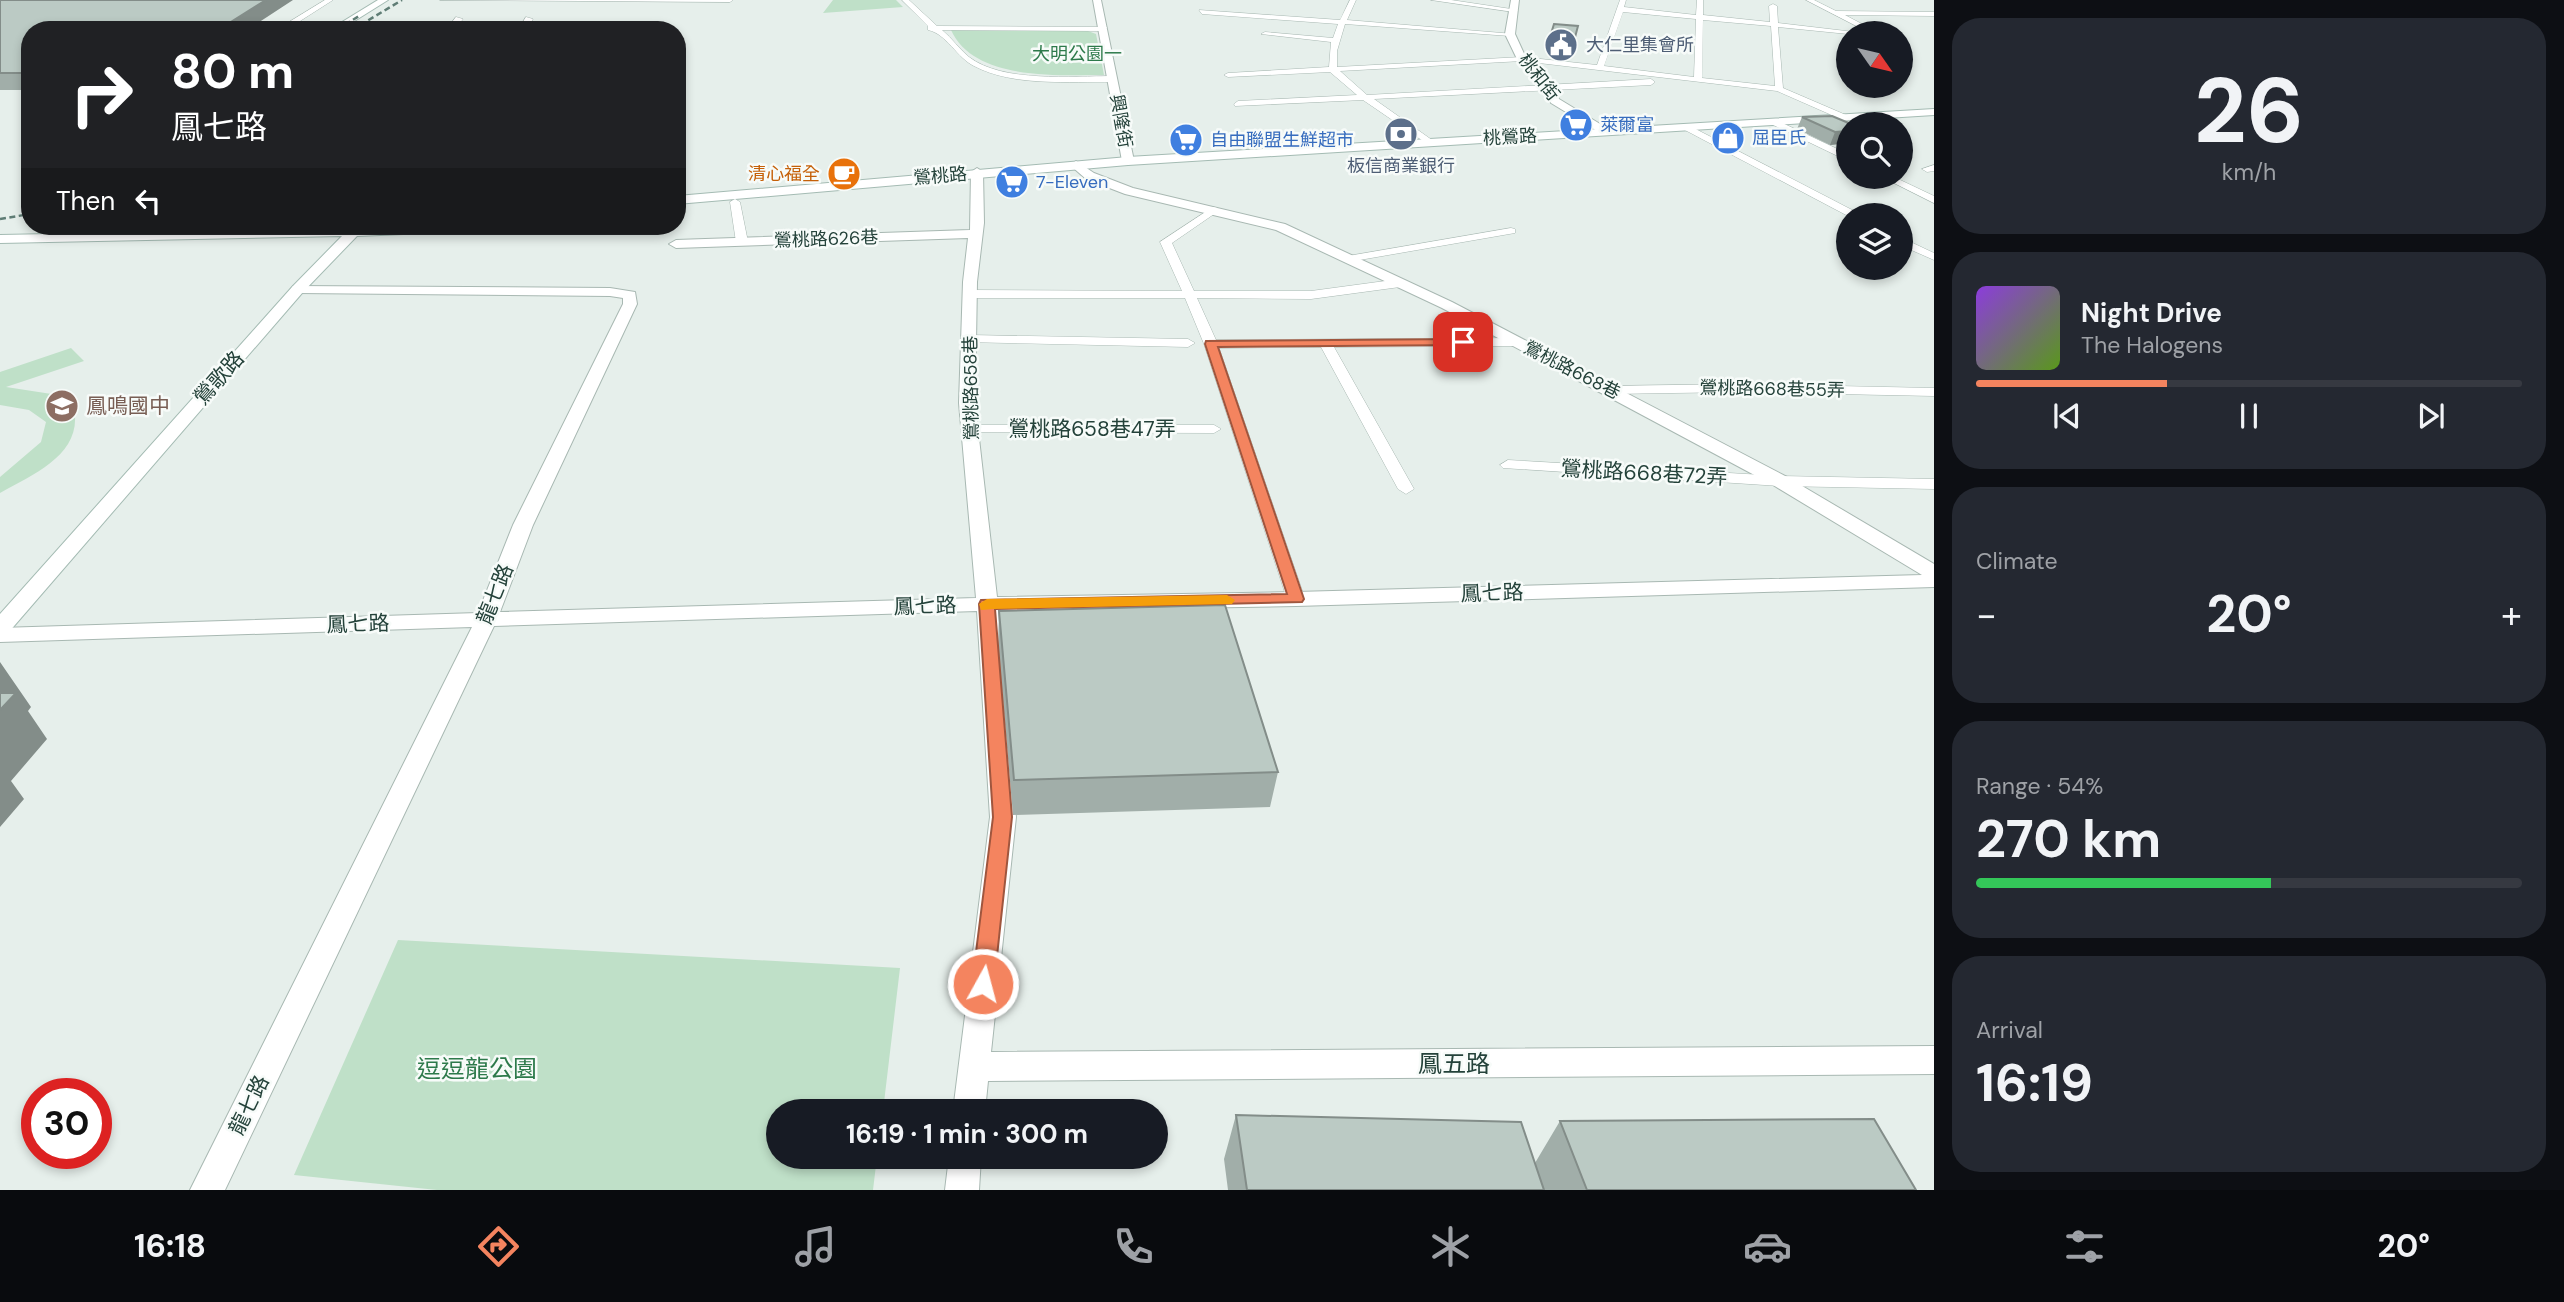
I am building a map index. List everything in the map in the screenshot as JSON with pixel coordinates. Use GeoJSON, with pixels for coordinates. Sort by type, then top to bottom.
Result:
{"type":"FeatureCollection","features":[{"type":"Feature","properties":{"kind":"street"},"geometry":{"type":"LineString","coordinates":[[348,21],[384,0]]}},
{"type":"Feature","properties":{"kind":"street","name":"興隆街"},"geometry":{"type":"LineString","coordinates":[[1097,0],[1128,161]]}},
{"type":"Feature","properties":{"kind":"street"},"geometry":{"type":"LineString","coordinates":[[369,21],[394,5]]}},
{"type":"Feature","properties":{"kind":"street","name":"桃和街"},"geometry":{"type":"LineString","coordinates":[[1515,5],[1510,34],[1522,59],[1549,88],[1555,102],[1606,132]]}},
{"type":"Feature","properties":{"kind":"street","name":"桃鶯路"},"geometry":{"type":"LineString","coordinates":[[1913,113],[1934,112]]}},
{"type":"Feature","properties":{"kind":"street","name":"桃鶯路"},"geometry":{"type":"LineString","coordinates":[[1128,161],[1836,118]]}},
{"type":"Feature","properties":{"kind":"street","name":"鶯桃路"},"geometry":{"type":"LineString","coordinates":[[686,199],[978,175],[1080,168],[1107,169],[1128,161]]}},
{"type":"Feature","properties":{"kind":"street","name":"鶯桃路668巷"},"geometry":{"type":"LineString","coordinates":[[1080,168],[1129,191],[1280,228],[1399,283],[1611,390],[1780,481],[1934,573]]}},
{"type":"Feature","properties":{"kind":"street","name":"鶯桃路"},"geometry":{"type":"LineString","coordinates":[[686,206],[978,175]]}},
{"type":"Feature","properties":{"kind":"street","name":"鶯桃路658巷"},"geometry":{"type":"LineString","coordinates":[[970,1099],[1003,817],[987,604],[967,403],[970,295],[978,175]]}},
{"type":"Feature","properties":{"kind":"street"},"geometry":{"type":"LineString","coordinates":[[0,229],[21,229]]}},
{"type":"Feature","properties":{"kind":"street","name":"鶯桃路626巷"},"geometry":{"type":"LineString","coordinates":[[676,244],[976,234]]}},
{"type":"Feature","properties":{"kind":"street"},"geometry":{"type":"LineString","coordinates":[[0,239],[59,235]]}},
{"type":"Feature","properties":{"kind":"street","name":"鶯歌路"},"geometry":{"type":"LineString","coordinates":[[0,628],[298,289],[350,235]]}},
{"type":"Feature","properties":{"kind":"street","name":"龍七路"},"geometry":{"type":"LineString","coordinates":[[207,1190],[486,620],[523,525],[630,304],[630,295],[610,292],[298,289]]}},
{"type":"Feature","properties":{"kind":"street","name":"鳳七路"},"geometry":{"type":"LineString","coordinates":[[0,635],[987,604],[1296,599],[1934,581]]}},
{"type":"Feature","properties":{"kind":"street","name":"鳳五路"},"geometry":{"type":"LineString","coordinates":[[974,1067],[1934,1060]]}},
{"type":"Feature","properties":{"kind":"street"},"geometry":{"type":"LineString","coordinates":[[962,1190],[964,1169]]}},
{"type":"Feature","properties":{"kind":"lane"},"geometry":{"type":"LineString","coordinates":[[295,21],[330,0]]}},
{"type":"Feature","properties":{"kind":"lane"},"geometry":{"type":"LineString","coordinates":[[443,0],[730,0]]}},
{"type":"Feature","properties":{"kind":"lane"},"geometry":{"type":"LineString","coordinates":[[905,0],[931,28],[950,40],[968,60],[1015,75],[1113,79]]}},
{"type":"Feature","properties":{"kind":"lane"},"geometry":{"type":"LineString","coordinates":[[1353,0],[1334,40],[1331,54],[1333,70],[1366,98],[1429,142]]}},
{"type":"Feature","properties":{"kind":"lane"},"geometry":{"type":"LineString","coordinates":[[1434,0],[1515,5]]}},
{"type":"Feature","properties":{"kind":"lane"},"geometry":{"type":"LineString","coordinates":[[1600,67],[1623,0]]}},
{"type":"Feature","properties":{"kind":"lane"},"geometry":{"type":"LineString","coordinates":[[1698,79],[1700,0]]}},
{"type":"Feature","properties":{"kind":"lane"},"geometry":{"type":"LineString","coordinates":[[1809,0],[1850,21]]}},
{"type":"Feature","properties":{"kind":"lane"},"geometry":{"type":"LineString","coordinates":[[1770,3],[1779,89]]}},
{"type":"Feature","properties":{"kind":"lane"},"geometry":{"type":"LineString","coordinates":[[1890,5],[1934,25]]}},
{"type":"Feature","properties":{"kind":"lane"},"geometry":{"type":"LineString","coordinates":[[1619,9],[1836,31]]}},
{"type":"Feature","properties":{"kind":"lane"},"geometry":{"type":"LineString","coordinates":[[1202,12],[1510,34]]}},
{"type":"Feature","properties":{"kind":"lane"},"geometry":{"type":"LineString","coordinates":[[1834,13],[1934,14]]}},
{"type":"Feature","properties":{"kind":"lane"},"geometry":{"type":"LineString","coordinates":[[1261,16],[1265,34],[1264,45]]}},
{"type":"Feature","properties":{"kind":"lane"},"geometry":{"type":"LineString","coordinates":[[931,28],[1104,29]]}},
{"type":"Feature","properties":{"kind":"lane"},"geometry":{"type":"LineString","coordinates":[[1265,34],[1334,40]]}},
{"type":"Feature","properties":{"kind":"lane"},"geometry":{"type":"LineString","coordinates":[[1228,75],[1522,59],[1779,89],[1836,114]]}},
{"type":"Feature","properties":{"kind":"lane"},"geometry":{"type":"LineString","coordinates":[[1238,104],[1698,79]]}},
{"type":"Feature","properties":{"kind":"lane"},"geometry":{"type":"LineString","coordinates":[[1774,122],[1836,152]]}},
{"type":"Feature","properties":{"kind":"lane"},"geometry":{"type":"LineString","coordinates":[[1686,127],[1836,206]]}},
{"type":"Feature","properties":{"kind":"lane"},"geometry":{"type":"LineString","coordinates":[[1912,189],[1934,200]]}},
{"type":"Feature","properties":{"kind":"lane"},"geometry":{"type":"LineString","coordinates":[[735,202],[742,242]]}},
{"type":"Feature","properties":{"kind":"lane"},"geometry":{"type":"LineString","coordinates":[[1213,210],[1166,242],[1211,344],[1296,599]]}},
{"type":"Feature","properties":{"kind":"lane"},"geometry":{"type":"LineString","coordinates":[[1348,259],[1511,231]]}},
{"type":"Feature","properties":{"kind":"lane"},"geometry":{"type":"LineString","coordinates":[[1913,246],[1934,257]]}},
{"type":"Feature","properties":{"kind":"lane"},"geometry":{"type":"LineString","coordinates":[[970,295],[1311,295],[1399,283]]}},
{"type":"Feature","properties":{"kind":"lane"},"geometry":{"type":"LineString","coordinates":[[969,339],[1188,343]]}},
{"type":"Feature","properties":{"kind":"lane"},"geometry":{"type":"LineString","coordinates":[[1211,344],[1518,342]]}},
{"type":"Feature","properties":{"kind":"lane"},"geometry":{"type":"LineString","coordinates":[[1325,343],[1406,489]]}},
{"type":"Feature","properties":{"kind":"lane","name":"鶯桃路668巷55弄"},"geometry":{"type":"LineString","coordinates":[[1611,390],[1736,388],[1934,392]]}},
{"type":"Feature","properties":{"kind":"lane","name":"鶯桃路658巷47弄"},"geometry":{"type":"LineString","coordinates":[[970,429],[1214,429]]}},
{"type":"Feature","properties":{"kind":"lane","name":"鶯桃路668巷72弄"},"geometry":{"type":"LineString","coordinates":[[1508,465],[1780,481],[1934,484]]}},
{"type":"Feature","properties":{"kind":"green space"},"geometry":{"type":"Polygon","coordinates":[[[833,0],[896,0],[903,7],[823,13],[833,0]]]}},
{"type":"Feature","properties":{"kind":"green space","name":"大明公園一"},"geometry":{"type":"Polygon","coordinates":[[[951,30],[1088,31],[1096,34],[1104,75],[1041,74],[997,67],[978,59],[962,47],[951,30]]]}},
{"type":"Feature","properties":{"kind":"green space"},"geometry":{"type":"Polygon","coordinates":[[[71,348],[84,361],[6,387],[71,397],[75,416],[73,432],[57,457],[0,493],[0,477],[41,442],[46,422],[29,410],[0,405],[0,372],[71,348]]]}},
{"type":"Feature","properties":{"kind":"green space","name":"逗逗龍公園"},"geometry":{"type":"Polygon","coordinates":[[[398,940],[900,968],[884,1099],[766,1099],[766,1169],[876,1169],[873,1190],[437,1190],[294,1175],[398,940]]]}},
{"type":"Feature","properties":{"kind":"building"},"geometry":{"type":"Polygon","coordinates":[[[0,0],[266,0],[232,21],[21,21],[21,73],[0,73],[0,0]]]}},
{"type":"Feature","properties":{"kind":"building"},"geometry":{"type":"Polygon","coordinates":[[[1554,24],[1578,26],[1573,45],[1555,43],[1557,38],[1550,37],[1554,24]]]}},
{"type":"Feature","properties":{"kind":"building"},"geometry":{"type":"Polygon","coordinates":[[[1802,117],[1836,118],[1836,132],[1835,132],[1802,117]]]}},
{"type":"Feature","properties":{"kind":"building"},"geometry":{"type":"Polygon","coordinates":[[[1225,605],[1278,772],[1014,780],[999,611],[1225,605]]]}},
{"type":"Feature","properties":{"kind":"building"},"geometry":{"type":"Polygon","coordinates":[[[0,693],[16,693],[0,710],[0,693]]]}},
{"type":"Feature","properties":{"kind":"building"},"geometry":{"type":"Polygon","coordinates":[[[1236,1115],[1521,1122],[1544,1190],[1247,1190],[1236,1115]]]}},
{"type":"Feature","properties":{"kind":"building"},"geometry":{"type":"Polygon","coordinates":[[[1874,1119],[1916,1190],[1587,1190],[1560,1121],[1874,1119]]]}},
{"type":"Feature","properties":{"kind":"railway"},"geometry":{"type":"LineString","coordinates":[[367,21],[402,0]]}},
{"type":"Feature","properties":{"kind":"railway"},"geometry":{"type":"LineString","coordinates":[[351,21],[359,16]]}},
{"type":"Feature","properties":{"kind":"railway"},"geometry":{"type":"LineString","coordinates":[[0,219],[21,216]]}},
{"type":"Feature","properties":{"kind":"slow traffic"},"geometry":{"type":"LineString","coordinates":[[987,607],[987,604],[1227,600]]}},
{"type":"Feature","properties":{"kind":"place","name":"大仁里集會所"},"geometry":{"type":"Point","coordinates":[1561,45]}},
{"type":"Feature","properties":{"kind":"place","name":"萊爾富"},"geometry":{"type":"Point","coordinates":[1576,125]}},
{"type":"Feature","properties":{"kind":"place","name":"板信商業銀行"},"geometry":{"type":"Point","coordinates":[1401,134]}},
{"type":"Feature","properties":{"kind":"place","name":"屈臣氏"},"geometry":{"type":"Point","coordinates":[1728,138]}},
{"type":"Feature","properties":{"kind":"place","name":"自由聯盟生鮮超市"},"geometry":{"type":"Point","coordinates":[1186,140]}},
{"type":"Feature","properties":{"kind":"place","name":"清心福全"},"geometry":{"type":"Point","coordinates":[844,174]}},
{"type":"Feature","properties":{"kind":"place","name":"7-Eleven"},"geometry":{"type":"Point","coordinates":[1012,182]}},
{"type":"Feature","properties":{"kind":"place","name":"鳳鳴國中"},"geometry":{"type":"Point","coordinates":[62,406]}},
{"type":"Feature","properties":{"kind":"route"},"geometry":{"type":"LineString","coordinates":[[983,984],[1003,817],[987,604],[1296,599],[1211,344],[1463,342]]}}]}
